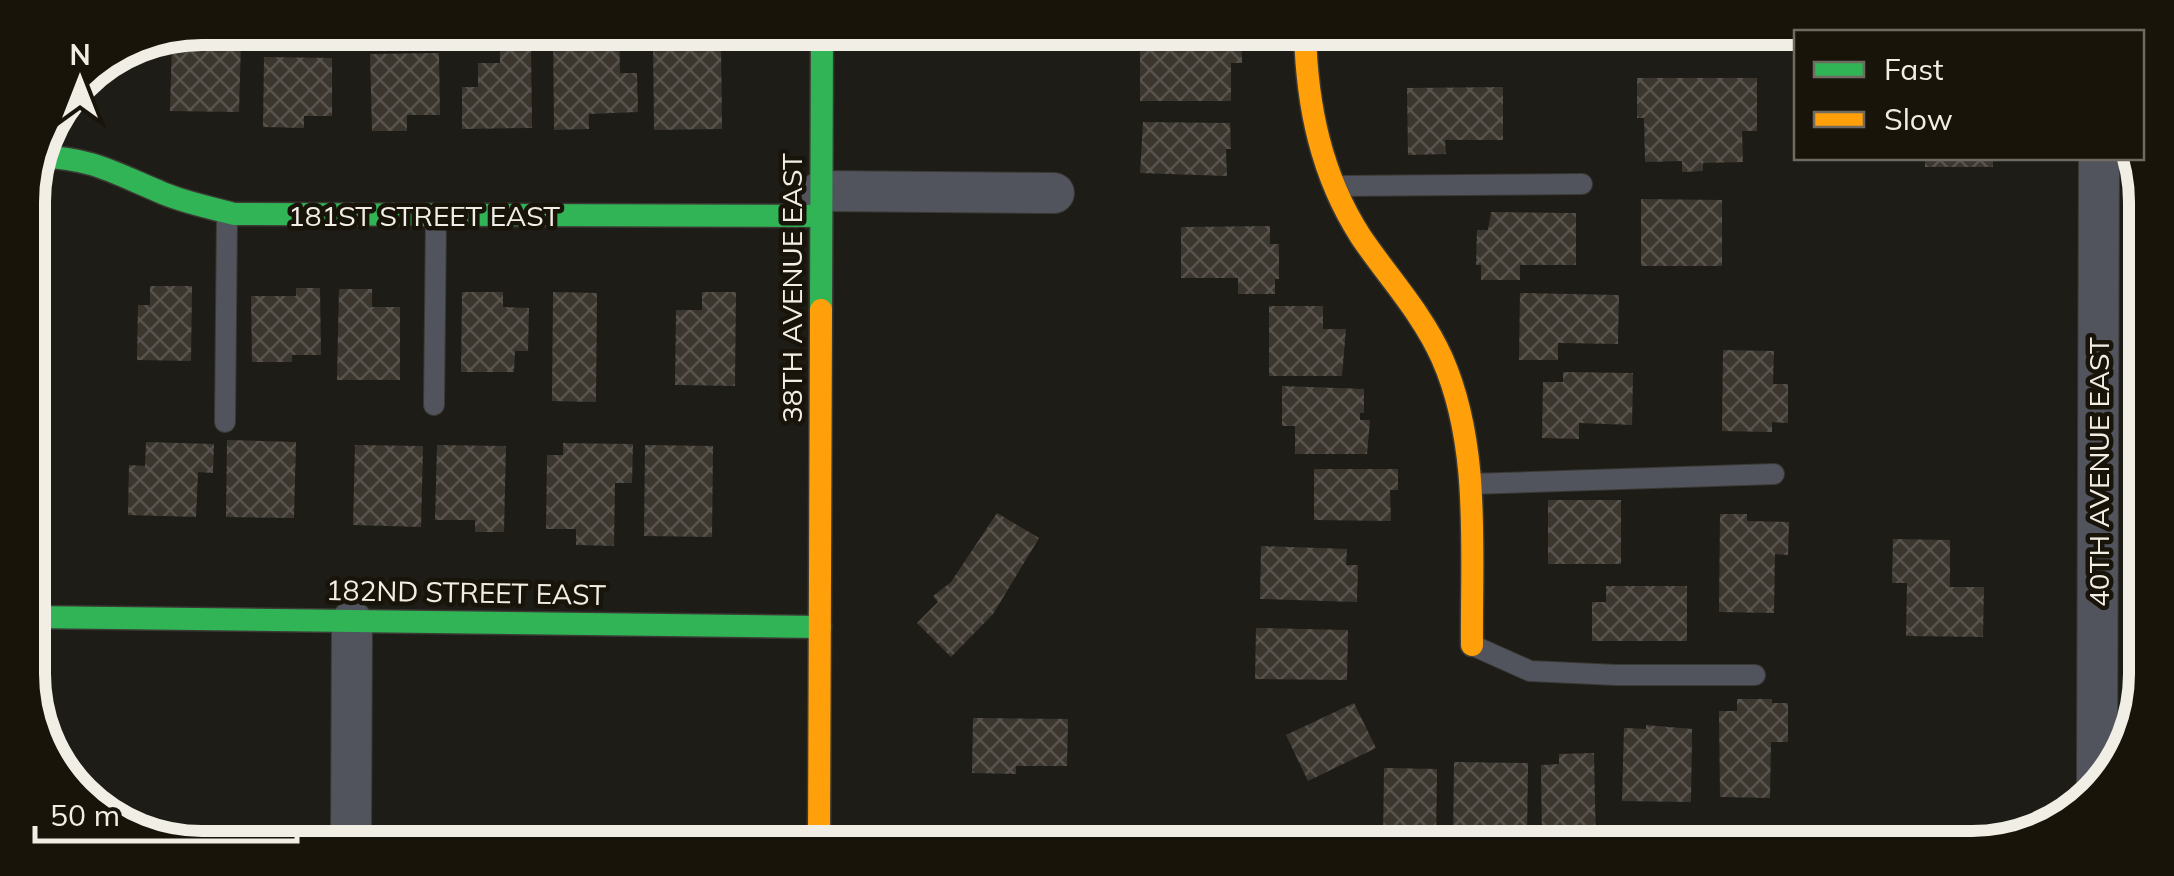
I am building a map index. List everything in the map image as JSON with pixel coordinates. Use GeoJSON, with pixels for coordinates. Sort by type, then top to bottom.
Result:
{"type":"FeatureCollection","features":[{"type":"Feature","properties":{"kind":"street","name":"38TH AVENUE EAST"},"geometry":{"type":"LineString","coordinates":[[820,627],[822,45]]}},
{"type":"Feature","properties":{"kind":"street"},"geometry":{"type":"LineString","coordinates":[[1305,45],[1312,117],[1334,186],[1349,217],[1426,328],[1449,376],[1462,422],[1468,484],[1472,645]]}},
{"type":"Feature","properties":{"kind":"street","name":"181ST STREET EAST"},"geometry":{"type":"LineString","coordinates":[[52,157],[76,158],[108,167],[161,192],[227,212],[436,215],[1054,193]]}},
{"type":"Feature","properties":{"kind":"street","name":"40TH AVENUE EAST"},"geometry":{"type":"LineString","coordinates":[[2097,769],[2099,160]]}},
{"type":"Feature","properties":{"kind":"street","name":"182ND STREET EAST"},"geometry":{"type":"LineString","coordinates":[[45,617],[820,627]]}},
{"type":"Feature","properties":{"kind":"street"},"geometry":{"type":"LineString","coordinates":[[351,831],[352,621]]}},
{"type":"Feature","properties":{"kind":"street"},"geometry":{"type":"LineString","coordinates":[[819,831],[820,627]]}},
{"type":"Feature","properties":{"kind":"lane"},"geometry":{"type":"LineString","coordinates":[[1334,186],[1582,184]]}},
{"type":"Feature","properties":{"kind":"lane"},"geometry":{"type":"LineString","coordinates":[[225,422],[227,212]]}},
{"type":"Feature","properties":{"kind":"lane"},"geometry":{"type":"LineString","coordinates":[[434,405],[436,215]]}},
{"type":"Feature","properties":{"kind":"lane"},"geometry":{"type":"LineString","coordinates":[[1468,484],[1774,474]]}},
{"type":"Feature","properties":{"kind":"lane"},"geometry":{"type":"LineString","coordinates":[[1472,645],[1530,671],[1755,675]]}},
{"type":"Feature","properties":{"kind":"building"},"geometry":{"type":"Polygon","coordinates":[[[241,45],[239,112],[170,111],[172,48],[241,45]]]}},
{"type":"Feature","properties":{"kind":"building"},"geometry":{"type":"Polygon","coordinates":[[[553,45],[619,45],[620,73],[637,73],[638,112],[589,114],[589,129],[554,130],[553,45]]]}},
{"type":"Feature","properties":{"kind":"building"},"geometry":{"type":"Polygon","coordinates":[[[1140,45],[1241,45],[1242,63],[1231,63],[1231,101],[1140,101],[1140,45]]]}},
{"type":"Feature","properties":{"kind":"building"},"geometry":{"type":"Polygon","coordinates":[[[653,46],[721,46],[722,129],[654,130],[653,46]]]}},
{"type":"Feature","properties":{"kind":"building"},"geometry":{"type":"Polygon","coordinates":[[[500,50],[531,50],[532,128],[462,129],[462,87],[478,87],[478,63],[500,63],[500,50]]]}},
{"type":"Feature","properties":{"kind":"building"},"geometry":{"type":"Polygon","coordinates":[[[439,53],[440,115],[407,115],[407,131],[372,131],[370,54],[439,53]]]}},
{"type":"Feature","properties":{"kind":"building"},"geometry":{"type":"Polygon","coordinates":[[[264,57],[332,58],[332,116],[304,116],[304,128],[263,127],[264,57]]]}},
{"type":"Feature","properties":{"kind":"building"},"geometry":{"type":"Polygon","coordinates":[[[1637,78],[1757,78],[1757,131],[1742,131],[1743,162],[1703,163],[1703,171],[1682,172],[1682,161],[1645,162],[1644,118],[1637,118],[1637,78]]]}},
{"type":"Feature","properties":{"kind":"building"},"geometry":{"type":"Polygon","coordinates":[[[1503,87],[1503,140],[1445,140],[1446,154],[1408,155],[1407,88],[1503,87]]]}},
{"type":"Feature","properties":{"kind":"building"},"geometry":{"type":"Polygon","coordinates":[[[1143,122],[1230,123],[1227,176],[1140,173],[1143,122]]]}},
{"type":"Feature","properties":{"kind":"building"},"geometry":{"type":"Polygon","coordinates":[[[1925,160],[1993,160],[1993,167],[1925,167],[1925,160]]]}},
{"type":"Feature","properties":{"kind":"building"},"geometry":{"type":"Polygon","coordinates":[[[1641,199],[1722,200],[1722,266],[1641,266],[1641,199]]]}},
{"type":"Feature","properties":{"kind":"building"},"geometry":{"type":"Polygon","coordinates":[[[1491,212],[1576,213],[1576,265],[1520,265],[1520,280],[1481,280],[1481,265],[1476,265],[1477,230],[1488,230],[1491,212]]]}},
{"type":"Feature","properties":{"kind":"building"},"geometry":{"type":"Polygon","coordinates":[[[1270,226],[1270,244],[1279,244],[1275,294],[1238,294],[1238,278],[1181,278],[1181,227],[1270,226]]]}},
{"type":"Feature","properties":{"kind":"building"},"geometry":{"type":"Polygon","coordinates":[[[150,286],[192,286],[191,361],[137,360],[138,305],[150,305],[150,286]]]}},
{"type":"Feature","properties":{"kind":"building"},"geometry":{"type":"Polygon","coordinates":[[[296,288],[320,288],[321,355],[292,355],[292,362],[252,362],[251,296],[296,296],[296,288]]]}},
{"type":"Feature","properties":{"kind":"building"},"geometry":{"type":"Polygon","coordinates":[[[339,289],[372,289],[372,307],[400,307],[400,380],[337,380],[339,289]]]}},
{"type":"Feature","properties":{"kind":"building"},"geometry":{"type":"Polygon","coordinates":[[[462,292],[503,292],[503,307],[529,308],[528,351],[515,351],[514,372],[461,372],[462,292]]]}},
{"type":"Feature","properties":{"kind":"building"},"geometry":{"type":"Polygon","coordinates":[[[553,292],[597,293],[596,402],[552,401],[553,292]]]}},
{"type":"Feature","properties":{"kind":"building"},"geometry":{"type":"Polygon","coordinates":[[[702,292],[736,292],[735,386],[675,385],[676,310],[702,310],[702,292]]]}},
{"type":"Feature","properties":{"kind":"building"},"geometry":{"type":"Polygon","coordinates":[[[1520,293],[1619,295],[1618,344],[1558,343],[1558,360],[1519,360],[1520,293]]]}},
{"type":"Feature","properties":{"kind":"building"},"geometry":{"type":"Polygon","coordinates":[[[1269,306],[1323,306],[1323,329],[1346,329],[1342,376],[1269,376],[1269,306]]]}},
{"type":"Feature","properties":{"kind":"building"},"geometry":{"type":"Polygon","coordinates":[[[1723,350],[1774,351],[1773,384],[1788,384],[1788,423],[1772,422],[1772,432],[1722,431],[1723,350]]]}},
{"type":"Feature","properties":{"kind":"building"},"geometry":{"type":"Polygon","coordinates":[[[1563,372],[1633,373],[1632,425],[1579,423],[1579,439],[1542,438],[1543,382],[1563,382],[1563,372]]]}},
{"type":"Feature","properties":{"kind":"building"},"geometry":{"type":"Polygon","coordinates":[[[1282,386],[1364,389],[1364,413],[1360,413],[1360,420],[1370,420],[1367,454],[1295,454],[1295,426],[1282,426],[1282,386]]]}},
{"type":"Feature","properties":{"kind":"building"},"geometry":{"type":"Polygon","coordinates":[[[227,440],[296,442],[294,518],[226,517],[227,440]]]}},
{"type":"Feature","properties":{"kind":"building"},"geometry":{"type":"Polygon","coordinates":[[[146,442],[214,444],[213,473],[198,472],[196,517],[128,515],[129,465],[145,466],[146,442]]]}},
{"type":"Feature","properties":{"kind":"building"},"geometry":{"type":"Polygon","coordinates":[[[563,443],[633,444],[632,483],[615,483],[614,546],[576,545],[576,529],[546,529],[547,455],[563,455],[563,443]]]}},
{"type":"Feature","properties":{"kind":"building"},"geometry":{"type":"Polygon","coordinates":[[[355,445],[423,446],[421,527],[353,525],[355,445]]]}},
{"type":"Feature","properties":{"kind":"building"},"geometry":{"type":"Polygon","coordinates":[[[437,445],[506,446],[504,532],[475,532],[475,520],[435,520],[437,445]]]}},
{"type":"Feature","properties":{"kind":"building"},"geometry":{"type":"Polygon","coordinates":[[[645,445],[713,446],[712,537],[644,536],[645,445]]]}},
{"type":"Feature","properties":{"kind":"building"},"geometry":{"type":"Polygon","coordinates":[[[1314,469],[1398,469],[1398,490],[1390,490],[1391,521],[1314,520],[1314,469]]]}},
{"type":"Feature","properties":{"kind":"building"},"geometry":{"type":"Polygon","coordinates":[[[1548,500],[1621,500],[1621,564],[1548,564],[1548,500]]]}},
{"type":"Feature","properties":{"kind":"building"},"geometry":{"type":"Polygon","coordinates":[[[997,513],[1039,538],[993,614],[951,657],[917,623],[938,602],[933,596],[951,582],[997,513]]]}},
{"type":"Feature","properties":{"kind":"building"},"geometry":{"type":"Polygon","coordinates":[[[1720,514],[1747,514],[1747,521],[1789,522],[1788,555],[1775,554],[1774,613],[1719,612],[1720,514]]]}},
{"type":"Feature","properties":{"kind":"building"},"geometry":{"type":"Polygon","coordinates":[[[1893,539],[1950,540],[1950,587],[1984,587],[1983,637],[1906,636],[1907,583],[1892,583],[1893,539]]]}},
{"type":"Feature","properties":{"kind":"building"},"geometry":{"type":"Polygon","coordinates":[[[1261,546],[1347,549],[1346,565],[1358,565],[1357,602],[1260,599],[1261,546]]]}},
{"type":"Feature","properties":{"kind":"building"},"geometry":{"type":"Polygon","coordinates":[[[1606,586],[1687,586],[1687,641],[1592,641],[1592,602],[1606,602],[1606,586]]]}},
{"type":"Feature","properties":{"kind":"building"},"geometry":{"type":"Polygon","coordinates":[[[1256,628],[1348,630],[1347,680],[1255,679],[1256,628]]]}},
{"type":"Feature","properties":{"kind":"building"},"geometry":{"type":"Polygon","coordinates":[[[1737,699],[1788,703],[1788,742],[1771,742],[1770,798],[1720,797],[1719,711],[1737,711],[1737,699]]]}},
{"type":"Feature","properties":{"kind":"building"},"geometry":{"type":"Polygon","coordinates":[[[1354,703],[1376,748],[1308,781],[1286,735],[1354,703]]]}},
{"type":"Feature","properties":{"kind":"building"},"geometry":{"type":"Polygon","coordinates":[[[973,718],[1068,719],[1067,766],[1016,766],[1016,774],[972,773],[973,718]]]}},
{"type":"Feature","properties":{"kind":"building"},"geometry":{"type":"Polygon","coordinates":[[[1646,725],[1692,729],[1691,802],[1622,801],[1624,728],[1646,729],[1646,725]]]}},
{"type":"Feature","properties":{"kind":"building"},"geometry":{"type":"Polygon","coordinates":[[[1594,753],[1596,831],[1542,831],[1541,765],[1559,764],[1559,754],[1594,753]]]}},
{"type":"Feature","properties":{"kind":"building"},"geometry":{"type":"Polygon","coordinates":[[[1454,762],[1528,763],[1527,831],[1453,831],[1454,762]]]}},
{"type":"Feature","properties":{"kind":"building"},"geometry":{"type":"Polygon","coordinates":[[[1384,768],[1437,769],[1436,831],[1383,831],[1384,768]]]}},
{"type":"Feature","properties":{"kind":"traffic: fast"},"geometry":{"type":"LineString","coordinates":[[821,310],[822,45]]}},
{"type":"Feature","properties":{"kind":"traffic: fast"},"geometry":{"type":"LineString","coordinates":[[52,158],[113,171],[176,198],[234,214],[821,216]]}},
{"type":"Feature","properties":{"kind":"traffic: fast"},"geometry":{"type":"LineString","coordinates":[[45,617],[820,627]]}},
{"type":"Feature","properties":{"kind":"traffic: slow"},"geometry":{"type":"LineString","coordinates":[[1306,45],[1313,113],[1336,189],[1361,237],[1425,326],[1454,392],[1463,427],[1471,499],[1472,645]]}},
{"type":"Feature","properties":{"kind":"traffic: slow"},"geometry":{"type":"LineString","coordinates":[[819,831],[821,310]]}}]}
